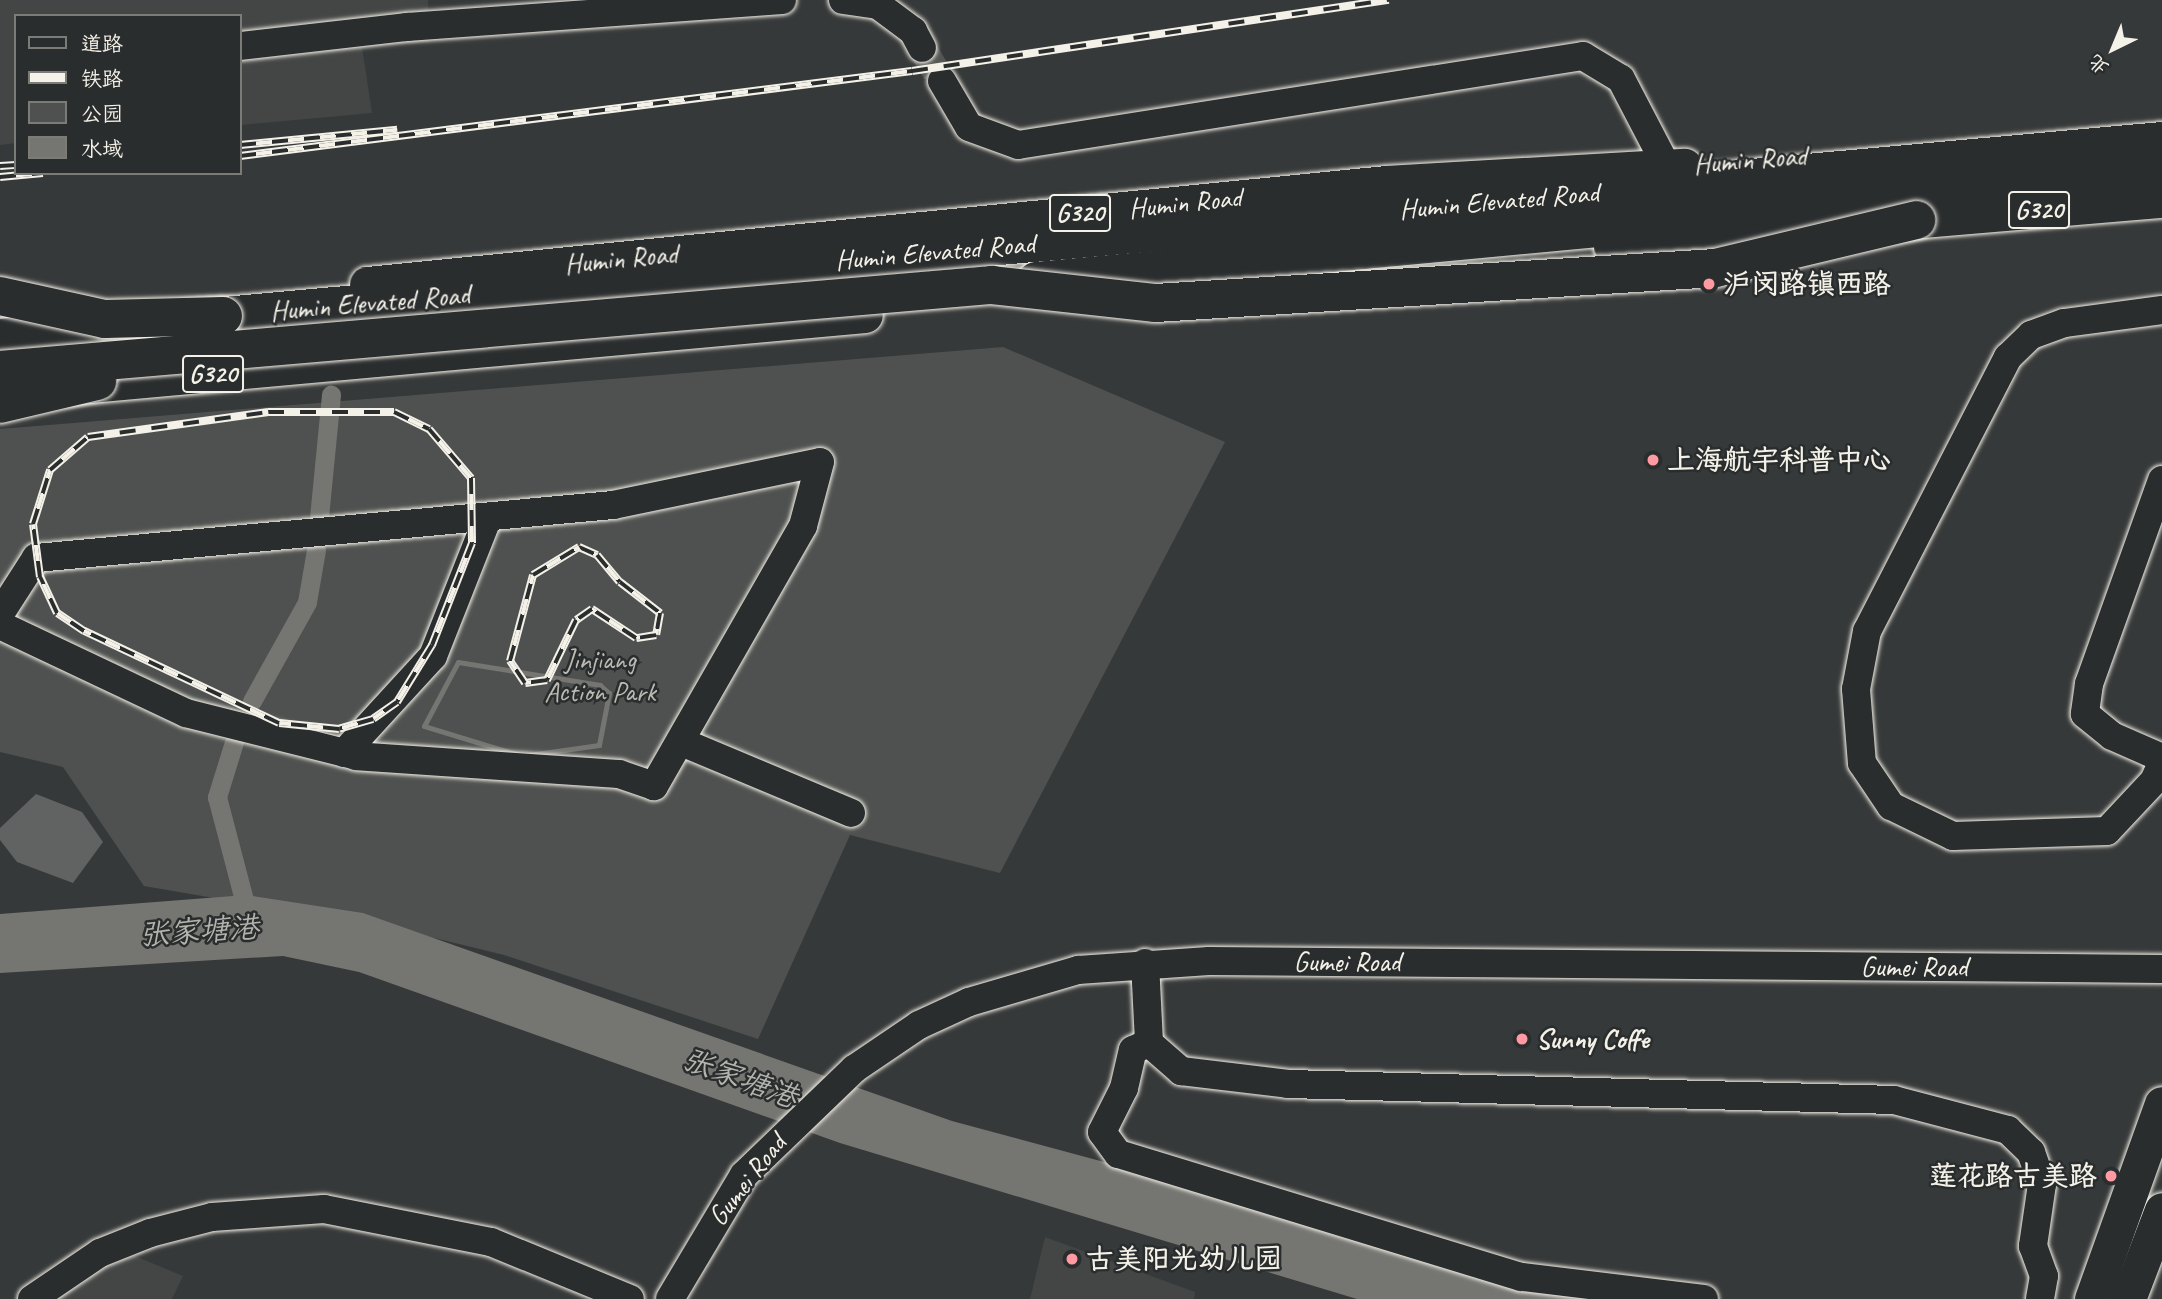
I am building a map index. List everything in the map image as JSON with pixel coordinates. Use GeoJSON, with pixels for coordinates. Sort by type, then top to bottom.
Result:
{"type":"FeatureCollection","features":[{"type":"Feature","properties":{"kind":"highway","name":"Humin Elevated Road"},"geometry":{"type":"LineString","coordinates":[[0,370],[225,334],[2162,141]]}},
{"type":"Feature","properties":{"kind":"highway","name":"Humin Elevated Road"},"geometry":{"type":"LineString","coordinates":[[0,338],[225,334],[992,285],[2162,176]]}},
{"type":"Feature","properties":{"kind":"highway"},"geometry":{"type":"LineString","coordinates":[[992,285],[1156,303],[1715,268],[1916,220]]}},
{"type":"Feature","properties":{"kind":"highway"},"geometry":{"type":"LineString","coordinates":[[0,296],[105,319],[225,334]]}},
{"type":"Feature","properties":{"kind":"highway"},"geometry":{"type":"LineString","coordinates":[[0,322],[105,319]]}},
{"type":"Feature","properties":{"kind":"highway"},"geometry":{"type":"LineString","coordinates":[[0,404],[225,334]]}},
{"type":"Feature","properties":{"kind":"main road","name":"Humin Road"},"geometry":{"type":"LineString","coordinates":[[0,322],[1386,183],[1667,167],[2162,122]]}},
{"type":"Feature","properties":{"kind":"main road","name":"G320"},"geometry":{"type":"LineString","coordinates":[[0,393],[2162,200]]}},
{"type":"Feature","properties":{"kind":"main road"},"geometry":{"type":"LineString","coordinates":[[0,357],[225,334],[373,323],[427,355]]}},
{"type":"Feature","properties":{"kind":"main road"},"geometry":{"type":"LineString","coordinates":[[2092,1299],[2162,1104]]}},
{"type":"Feature","properties":{"kind":"main road"},"geometry":{"type":"LineString","coordinates":[[2128,1299],[2162,1210]]}},
{"type":"Feature","properties":{"kind":"street"},"geometry":{"type":"LineString","coordinates":[[242,47],[407,27],[782,0]]}},
{"type":"Feature","properties":{"kind":"street"},"geometry":{"type":"LineString","coordinates":[[843,0],[878,5],[913,31],[922,48]]}},
{"type":"Feature","properties":{"kind":"street"},"geometry":{"type":"LineString","coordinates":[[942,81],[969,127],[1018,145],[1583,56],[1621,79],[1667,167]]}},
{"type":"Feature","properties":{"kind":"street"},"geometry":{"type":"LineString","coordinates":[[2162,310],[2064,323],[2031,335],[2008,357],[1867,631],[1856,690],[1862,763],[1891,806],[1953,836],[2107,831],[2154,781],[2162,761],[2112,736],[2085,714],[2089,684],[2162,480]]}},
{"type":"Feature","properties":{"kind":"street"},"geometry":{"type":"LineString","coordinates":[[0,614],[36,558],[613,505],[820,463],[803,526],[684,743],[654,786],[618,774],[344,753],[186,713],[0,625]]}},
{"type":"Feature","properties":{"kind":"street"},"geometry":{"type":"LineString","coordinates":[[344,753],[433,656],[488,517]]}},
{"type":"Feature","properties":{"kind":"street"},"geometry":{"type":"LineString","coordinates":[[684,743],[851,813]]}},
{"type":"Feature","properties":{"kind":"street"},"geometry":{"type":"LineString","coordinates":[[1145,963],[1149,1044],[1181,1071],[1288,1084],[1671,1098],[1823,1094],[1949,1112],[2008,1130],[2031,1152],[2042,1184],[2033,1247],[2044,1276],[2040,1299]]}},
{"type":"Feature","properties":{"kind":"street","name":"Gumei Road"},"geometry":{"type":"LineString","coordinates":[[670,1299],[720,1208],[776,1139],[854,1069],[919,1025],[969,1002],[1078,970],[1145,963],[2162,969]]}},
{"type":"Feature","properties":{"kind":"street"},"geometry":{"type":"LineString","coordinates":[[1149,1044],[1133,1050],[1124,1088],[1102,1132],[1118,1154],[1521,1277],[1704,1299]]}},
{"type":"Feature","properties":{"kind":"street"},"geometry":{"type":"LineString","coordinates":[[32,1299],[100,1253],[150,1233],[212,1217],[324,1209],[491,1242],[630,1299]]}},
{"type":"Feature","properties":{"kind":"shaded area"},"geometry":{"type":"Polygon","coordinates":[[[0,0],[428,0],[429,42],[362,47],[372,113],[242,125],[242,14],[14,14],[14,143],[0,145],[0,0]]]}},
{"type":"Feature","properties":{"kind":"shaded area","name":"古美阳光幼儿园"},"geometry":{"type":"Polygon","coordinates":[[[1045,1237],[1195,1292],[1194,1299],[1030,1299],[1045,1237]]]}},
{"type":"Feature","properties":{"kind":"shaded area"},"geometry":{"type":"Polygon","coordinates":[[[135,1256],[183,1276],[172,1299],[54,1299],[112,1260],[135,1256]]]}},
{"type":"Feature","properties":{"kind":"green space","name":"Jinjiang Action Park"},"geometry":{"type":"Polygon","coordinates":[[[1003,347],[1225,442],[1000,873],[850,835],[758,1039],[504,955],[410,932],[144,886],[63,767],[0,752],[0,429],[1003,347]]]}},
{"type":"Feature","properties":{"kind":"water","name":"张家塘港"},"geometry":{"type":"Polygon","coordinates":[[[246,895],[363,913],[952,1121],[1613,1299],[1357,1299],[840,1143],[359,972],[283,956],[0,973],[0,914],[246,895]]]}},
{"type":"Feature","properties":{"kind":"building"},"geometry":{"type":"Polygon","coordinates":[[[36,794],[82,812],[103,842],[73,883],[17,862],[0,840],[0,828],[36,794]]]}},
{"type":"Feature","properties":{"kind":"waterway"},"geometry":{"type":"LineString","coordinates":[[319,517],[331,395]]}},
{"type":"Feature","properties":{"kind":"waterway"},"geometry":{"type":"LineString","coordinates":[[252,701],[307,602],[316,550]]}},
{"type":"Feature","properties":{"kind":"waterway"},"geometry":{"type":"LineString","coordinates":[[458,662],[600,685],[609,693],[599,745],[522,756],[424,726],[458,662]]}},
{"type":"Feature","properties":{"kind":"waterway","name":"张家塘港"},"geometry":{"type":"LineString","coordinates":[[234,742],[217,797],[249,919]]}},
{"type":"Feature","properties":{"kind":"tunnel"},"geometry":{"type":"LineString","coordinates":[[922,48],[942,81]]}},
{"type":"Feature","properties":{"kind":"railway"},"geometry":{"type":"LineString","coordinates":[[242,156],[912,71],[1389,0]]}},
{"type":"Feature","properties":{"kind":"railway"},"geometry":{"type":"LineString","coordinates":[[242,145],[397,130]]}},
{"type":"Feature","properties":{"kind":"railway"},"geometry":{"type":"LineString","coordinates":[[0,166],[14,165]]}},
{"type":"Feature","properties":{"kind":"railway"},"geometry":{"type":"LineString","coordinates":[[0,177],[22,175]]}},
{"type":"Feature","properties":{"kind":"railway"},"geometry":{"type":"LineString","coordinates":[[268,412],[394,412],[429,429],[471,478],[472,543],[432,645],[397,702],[373,719],[339,729],[279,723],[84,631],[57,613],[40,577],[33,524],[50,470],[88,437],[268,412]]}},
{"type":"Feature","properties":{"kind":"railway"},"geometry":{"type":"LineString","coordinates":[[579,547],[597,555],[620,582],[660,613],[656,635],[636,638],[592,609],[576,620],[547,680],[525,683],[510,661],[533,575],[579,547]]}},
{"type":"Feature","properties":{"kind":"place","name":"沪闵路镇西路"},"geometry":{"type":"Point","coordinates":[1709,284]}},
{"type":"Feature","properties":{"kind":"place","name":"上海航宇科普中心"},"geometry":{"type":"Point","coordinates":[1653,460]}},
{"type":"Feature","properties":{"kind":"place","name":"Sunny Coffe"},"geometry":{"type":"Point","coordinates":[1522,1039]}},
{"type":"Feature","properties":{"kind":"place","name":"莲花路古美路"},"geometry":{"type":"Point","coordinates":[2111,1176]}},
{"type":"Feature","properties":{"kind":"place","name":"古美阳光幼儿园"},"geometry":{"type":"Point","coordinates":[1072,1259]}}]}
